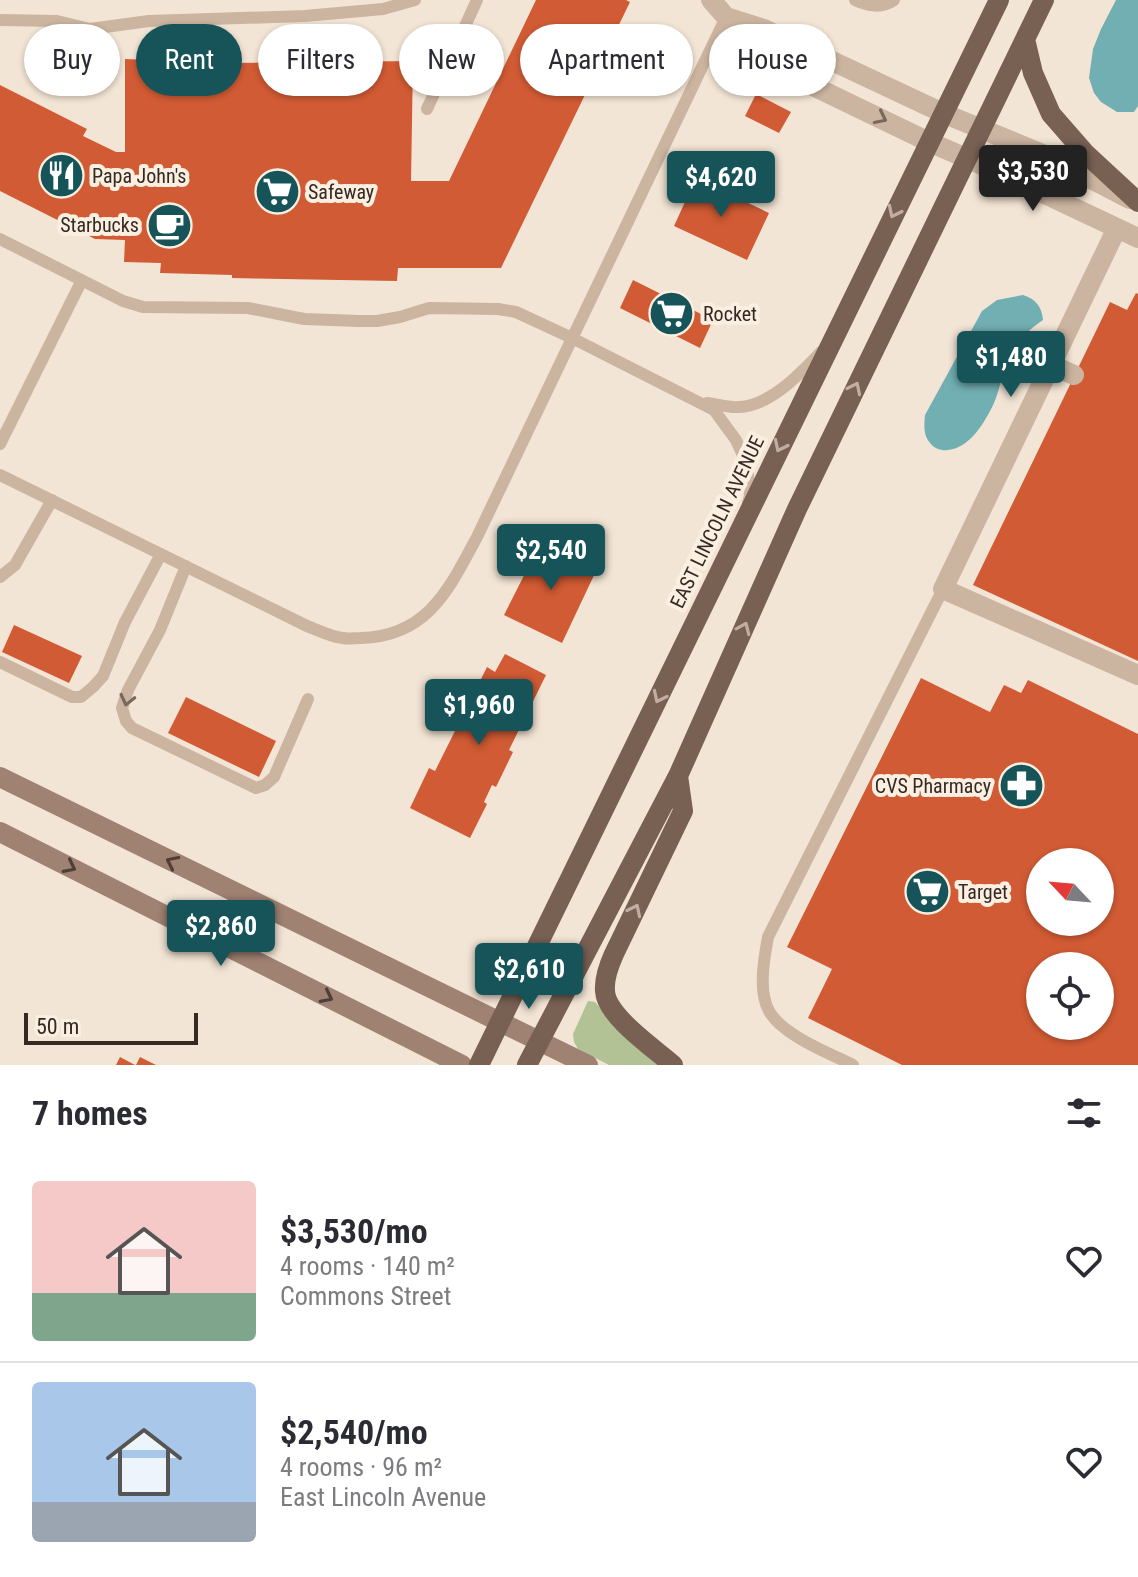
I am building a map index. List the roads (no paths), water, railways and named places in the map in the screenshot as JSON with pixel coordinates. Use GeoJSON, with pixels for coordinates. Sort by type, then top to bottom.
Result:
{"type":"FeatureCollection","features":[{"type":"Feature","properties":{"kind":"main road","name":"EAST LINCOLN AVENUE"},"geometry":{"type":"LineString","coordinates":[[479,1065],[999,0]]}},
{"type":"Feature","properties":{"kind":"main road"},"geometry":{"type":"LineString","coordinates":[[527,1065],[678,776],[797,509],[1044,0]]}},
{"type":"Feature","properties":{"kind":"main road"},"geometry":{"type":"LineString","coordinates":[[1025,39],[1033,73],[1051,114],[1085,153],[1138,202]]}},
{"type":"Feature","properties":{"kind":"main road"},"geometry":{"type":"LineString","coordinates":[[673,1065],[619,1018],[604,990],[608,966],[683,811],[678,776]]}},
{"type":"Feature","properties":{"kind":"main road"},"geometry":{"type":"LineString","coordinates":[[0,777],[588,1065]]}},
{"type":"Feature","properties":{"kind":"main road"},"geometry":{"type":"LineString","coordinates":[[0,832],[462,1065]]}},
{"type":"Feature","properties":{"kind":"street"},"geometry":{"type":"LineString","coordinates":[[712,0],[753,57],[1138,238]]}},
{"type":"Feature","properties":{"kind":"street"},"geometry":{"type":"LineString","coordinates":[[726,17],[764,29],[945,114],[1045,155],[1138,202]]}},
{"type":"Feature","properties":{"kind":"street"},"geometry":{"type":"LineString","coordinates":[[1117,228],[943,589],[1138,675]]}},
{"type":"Feature","properties":{"kind":"street"},"geometry":{"type":"LineString","coordinates":[[1051,365],[1074,375]]}},
{"type":"Feature","properties":{"kind":"lane"},"geometry":{"type":"LineString","coordinates":[[0,20],[57,21],[90,29],[149,21],[367,11],[415,0]]}},
{"type":"Feature","properties":{"kind":"lane"},"geometry":{"type":"LineString","coordinates":[[427,109],[477,0]]}},
{"type":"Feature","properties":{"kind":"lane"},"geometry":{"type":"LineString","coordinates":[[859,2],[874,6],[894,0]]}},
{"type":"Feature","properties":{"kind":"lane"},"geometry":{"type":"LineString","coordinates":[[0,475],[307,626],[342,638],[377,637],[414,624],[438,604],[477,537],[726,17]]}},
{"type":"Feature","properties":{"kind":"lane"},"geometry":{"type":"LineString","coordinates":[[0,239],[123,301],[143,307],[248,308],[304,319],[377,321],[429,308],[516,312],[714,410],[736,440],[747,464],[750,496],[745,518]]}},
{"type":"Feature","properties":{"kind":"lane"},"geometry":{"type":"LineString","coordinates":[[0,444],[82,280]]}},
{"type":"Feature","properties":{"kind":"lane"},"geometry":{"type":"LineString","coordinates":[[700,402],[739,407],[761,402],[787,385],[831,341]]}},
{"type":"Feature","properties":{"kind":"lane"},"geometry":{"type":"LineString","coordinates":[[0,577],[15,565],[52,500]]}},
{"type":"Feature","properties":{"kind":"lane"},"geometry":{"type":"LineString","coordinates":[[0,662],[72,697],[81,697],[103,676],[125,622],[161,554]]}},
{"type":"Feature","properties":{"kind":"lane"},"geometry":{"type":"LineString","coordinates":[[186,566],[160,630],[128,690],[122,708],[132,728],[256,788],[274,777],[308,699]]}},
{"type":"Feature","properties":{"kind":"lane"},"geometry":{"type":"LineString","coordinates":[[853,1065],[780,1025],[768,1010],[762,965],[768,937],[943,589]]}},
{"type":"Feature","properties":{"kind":"water"},"geometry":{"type":"Polygon","coordinates":[[[1116,0],[1138,0],[1138,106],[1134,112],[1117,112],[1101,102],[1089,78],[1093,49],[1116,0]]]}},
{"type":"Feature","properties":{"kind":"water"},"geometry":{"type":"Polygon","coordinates":[[[1023,295],[1038,304],[1043,320],[1012,351],[986,418],[970,439],[956,448],[946,450],[934,447],[925,434],[925,415],[982,311],[997,300],[1023,295]]]}},
{"type":"Feature","properties":{"kind":"place","name":"Papa John's"},"geometry":{"type":"Point","coordinates":[61,176]}},
{"type":"Feature","properties":{"kind":"place","name":"Safeway"},"geometry":{"type":"Point","coordinates":[277,192]}},
{"type":"Feature","properties":{"kind":"place","name":"Starbucks"},"geometry":{"type":"Point","coordinates":[170,225]}},
{"type":"Feature","properties":{"kind":"place","name":"Rocket"},"geometry":{"type":"Point","coordinates":[672,314]}},
{"type":"Feature","properties":{"kind":"place","name":"CVS Pharmacy"},"geometry":{"type":"Point","coordinates":[1022,786]}},
{"type":"Feature","properties":{"kind":"place","name":"Target"},"geometry":{"type":"Point","coordinates":[927,892]}}]}
